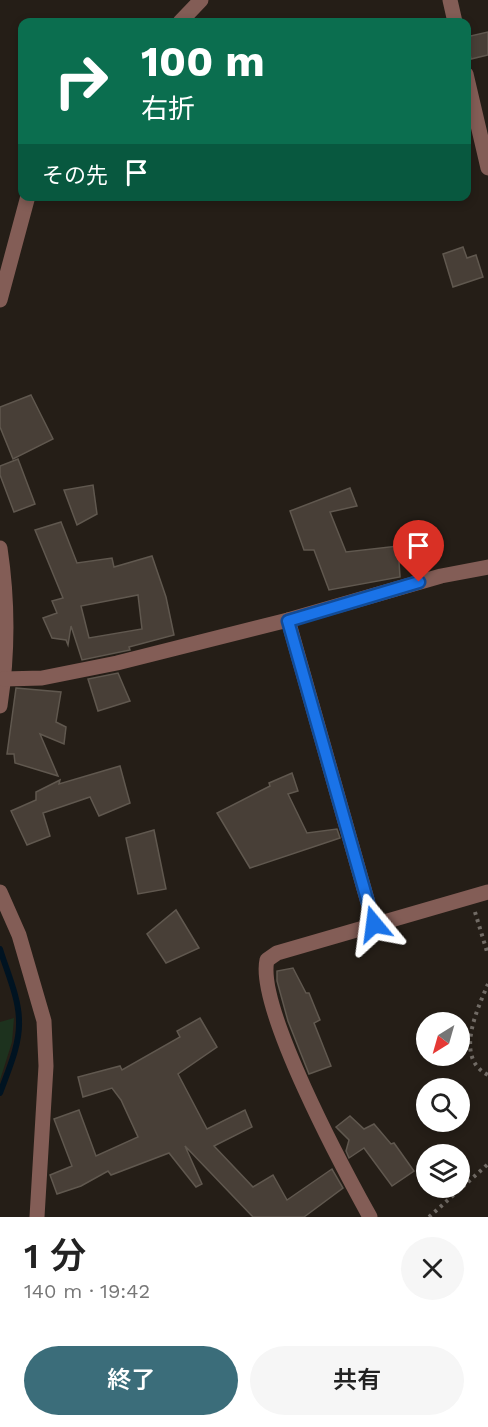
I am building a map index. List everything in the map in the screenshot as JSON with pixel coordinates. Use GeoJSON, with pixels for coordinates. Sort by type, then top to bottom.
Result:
{"type":"FeatureCollection","features":[{"type":"Feature","properties":{"kind":"street"},"geometry":{"type":"LineString","coordinates":[[184,18],[201,0]]}},
{"type":"Feature","properties":{"kind":"street"},"geometry":{"type":"LineString","coordinates":[[450,0],[454,18]]}},
{"type":"Feature","properties":{"kind":"street"},"geometry":{"type":"LineString","coordinates":[[471,95],[488,168]]}},
{"type":"Feature","properties":{"kind":"street"},"geometry":{"type":"LineString","coordinates":[[0,300],[27,201]]}},
{"type":"Feature","properties":{"kind":"street"},"geometry":{"type":"LineString","coordinates":[[0,548],[8,606],[4,679],[0,706]]}},
{"type":"Feature","properties":{"kind":"street"},"geometry":{"type":"LineString","coordinates":[[4,679],[42,678],[117,663],[288,621],[441,576],[488,567]]}},
{"type":"Feature","properties":{"kind":"street"},"geometry":{"type":"LineString","coordinates":[[288,621],[374,924]]}},
{"type":"Feature","properties":{"kind":"street"},"geometry":{"type":"LineString","coordinates":[[0,892],[19,935],[44,1021],[46,1066],[37,1217]]}},
{"type":"Feature","properties":{"kind":"street"},"geometry":{"type":"LineString","coordinates":[[370,1217],[339,1161],[293,1061],[264,971],[267,960],[277,953],[488,892]]}},
{"type":"Feature","properties":{"kind":"path"},"geometry":{"type":"LineString","coordinates":[[470,897],[488,955]]}},
{"type":"Feature","properties":{"kind":"path"},"geometry":{"type":"LineString","coordinates":[[488,984],[469,1052],[474,1064],[488,1075]]}},
{"type":"Feature","properties":{"kind":"path"},"geometry":{"type":"LineString","coordinates":[[429,1217],[488,1164]]}},
{"type":"Feature","properties":{"kind":"green space"},"geometry":{"type":"Polygon","coordinates":[[[14,1018],[12,1042],[0,1080],[0,1022],[14,1018]]]}},
{"type":"Feature","properties":{"kind":"building"},"geometry":{"type":"Polygon","coordinates":[[[488,32],[488,55],[471,59],[471,36],[488,32]]]}},
{"type":"Feature","properties":{"kind":"building"},"geometry":{"type":"Polygon","coordinates":[[[463,247],[467,258],[476,255],[483,277],[453,287],[443,254],[463,247]]]}},
{"type":"Feature","properties":{"kind":"building"},"geometry":{"type":"Polygon","coordinates":[[[31,395],[53,439],[13,459],[0,427],[0,407],[31,395]]]}},
{"type":"Feature","properties":{"kind":"building"},"geometry":{"type":"Polygon","coordinates":[[[18,459],[35,504],[14,512],[0,475],[0,466],[18,459]]]}},
{"type":"Feature","properties":{"kind":"building"},"geometry":{"type":"Polygon","coordinates":[[[93,485],[97,514],[77,525],[64,490],[93,485]]]}},
{"type":"Feature","properties":{"kind":"building"},"geometry":{"type":"Polygon","coordinates":[[[350,488],[357,506],[330,512],[346,552],[398,546],[400,577],[329,590],[314,550],[304,550],[290,511],[350,488]]]}},
{"type":"Feature","properties":{"kind":"building"},"geometry":{"type":"Polygon","coordinates":[[[61,522],[77,563],[112,558],[114,567],[152,556],[166,597],[174,635],[129,647],[130,650],[82,660],[71,626],[68,645],[66,640],[52,638],[43,618],[57,613],[52,601],[63,598],[35,530],[61,522]],[[138,595],[81,606],[89,638],[142,629],[138,595]]]}},
{"type":"Feature","properties":{"kind":"building"},"geometry":{"type":"Polygon","coordinates":[[[118,673],[130,701],[98,711],[88,679],[118,673]]]}},
{"type":"Feature","properties":{"kind":"building"},"geometry":{"type":"Polygon","coordinates":[[[16,688],[61,692],[56,722],[66,727],[64,744],[40,734],[58,776],[15,763],[14,754],[7,754],[16,688]]]}},
{"type":"Feature","properties":{"kind":"building"},"geometry":{"type":"Polygon","coordinates":[[[120,766],[130,803],[99,816],[90,797],[43,813],[50,836],[27,845],[11,811],[36,800],[36,792],[60,780],[59,784],[120,766]]]}},
{"type":"Feature","properties":{"kind":"building"},"geometry":{"type":"Polygon","coordinates":[[[292,773],[298,791],[288,794],[307,833],[337,829],[340,838],[250,868],[217,813],[270,786],[269,783],[292,773]]]}},
{"type":"Feature","properties":{"kind":"building"},"geometry":{"type":"Polygon","coordinates":[[[154,830],[166,889],[138,894],[126,838],[154,830]]]}},
{"type":"Feature","properties":{"kind":"building"},"geometry":{"type":"Polygon","coordinates":[[[176,910],[199,948],[166,963],[147,934],[176,910]]]}},
{"type":"Feature","properties":{"kind":"building"},"geometry":{"type":"Polygon","coordinates":[[[293,968],[306,993],[309,993],[320,1020],[314,1023],[331,1066],[309,1074],[288,1021],[277,981],[277,971],[293,968]]]}},
{"type":"Feature","properties":{"kind":"building"},"geometry":{"type":"Polygon","coordinates":[[[200,1018],[217,1047],[178,1074],[207,1129],[245,1110],[252,1127],[214,1146],[253,1187],[273,1175],[287,1200],[332,1169],[343,1188],[304,1217],[253,1217],[185,1146],[202,1184],[196,1187],[169,1153],[111,1175],[108,1171],[81,1186],[57,1194],[50,1175],[72,1166],[54,1119],[79,1110],[96,1156],[138,1137],[121,1100],[112,1088],[83,1097],[78,1077],[120,1066],[122,1070],[180,1037],[177,1031],[200,1018]]]}},
{"type":"Feature","properties":{"kind":"building"},"geometry":{"type":"Polygon","coordinates":[[[350,1116],[364,1129],[374,1124],[391,1144],[394,1143],[414,1171],[392,1186],[364,1148],[349,1158],[346,1151],[349,1140],[336,1127],[350,1116]]]}},
{"type":"Feature","properties":{"kind":"waterway"},"geometry":{"type":"LineString","coordinates":[[0,949],[15,994],[19,1021],[16,1049],[0,1093]]}},
{"type":"Feature","properties":{"kind":"route"},"geometry":{"type":"LineString","coordinates":[[374,924],[288,621],[419,582]]}}]}
